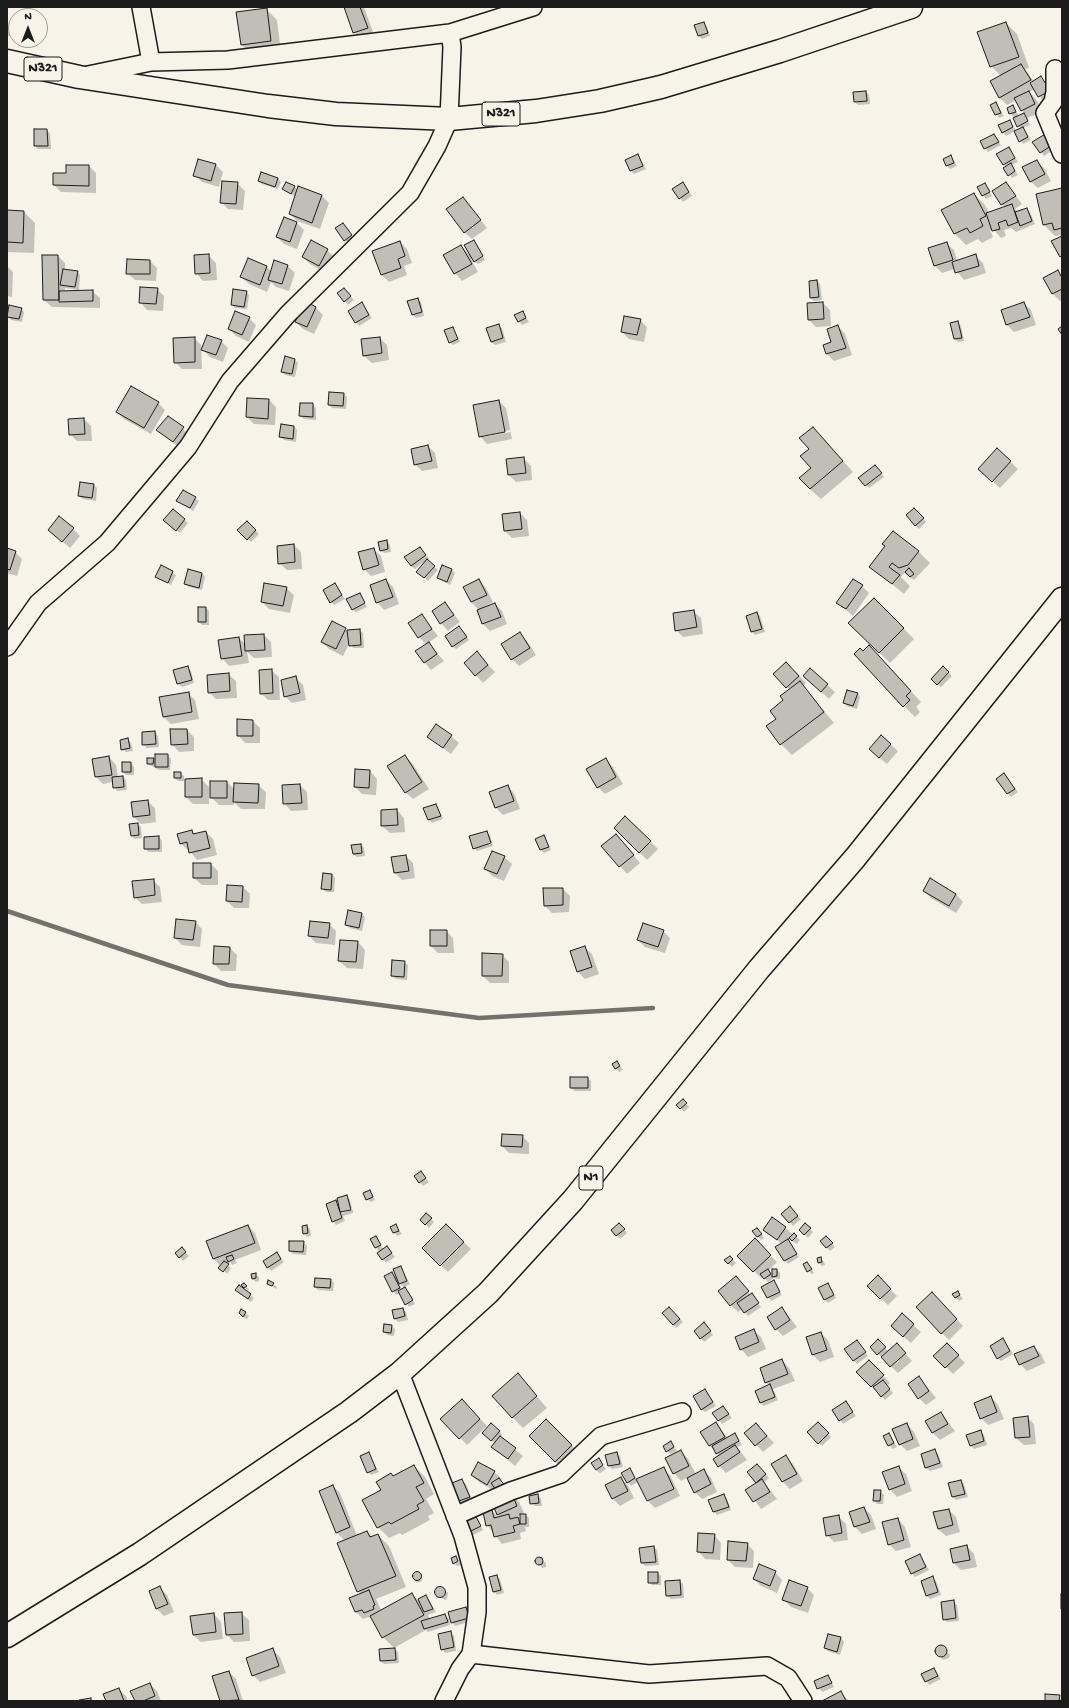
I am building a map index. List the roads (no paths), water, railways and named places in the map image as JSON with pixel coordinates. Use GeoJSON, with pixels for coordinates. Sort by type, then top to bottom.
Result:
{"type":"FeatureCollection","features":[{"type":"Feature","properties":{"kind":"main road","name":"N321"},"geometry":{"type":"LineString","coordinates":[[7,62],[79,77],[268,106],[329,113],[449,119],[536,111],[600,101],[661,87],[780,51],[911,7]]}},
{"type":"Feature","properties":{"kind":"main road","name":"N1"},"geometry":{"type":"LineString","coordinates":[[7,1636],[140,1554],[349,1412],[400,1373],[488,1293],[573,1200],[759,969],[860,852],[1062,599]]}},
{"type":"Feature","properties":{"kind":"street"},"geometry":{"type":"LineString","coordinates":[[141,7],[152,62]]}},
{"type":"Feature","properties":{"kind":"street","name":"N321"},"geometry":{"type":"LineString","coordinates":[[79,77],[152,62],[228,60],[450,33],[533,7]]}},
{"type":"Feature","properties":{"kind":"street"},"geometry":{"type":"LineString","coordinates":[[7,647],[38,603],[107,543],[118,531],[188,447],[230,381],[288,314],[410,193],[449,119],[452,47],[450,33]]}},
{"type":"Feature","properties":{"kind":"street"},"geometry":{"type":"LineString","coordinates":[[1054,69],[1055,92],[1053,102],[1045,113],[1062,154]]}},
{"type":"Feature","properties":{"kind":"street"},"geometry":{"type":"LineString","coordinates":[[400,1373],[463,1536],[477,1587],[477,1612],[471,1654],[460,1669],[444,1701]]}},
{"type":"Feature","properties":{"kind":"street"},"geometry":{"type":"LineString","coordinates":[[455,1516],[511,1491],[561,1474],[601,1436],[682,1412]]}},
{"type":"Feature","properties":{"kind":"street"},"geometry":{"type":"LineString","coordinates":[[471,1654],[649,1674],[767,1666],[788,1678],[803,1701]]}},
{"type":"Feature","properties":{"kind":"waterway"},"geometry":{"type":"LineString","coordinates":[[7,911],[228,985],[479,1018],[653,1008]]}}]}
